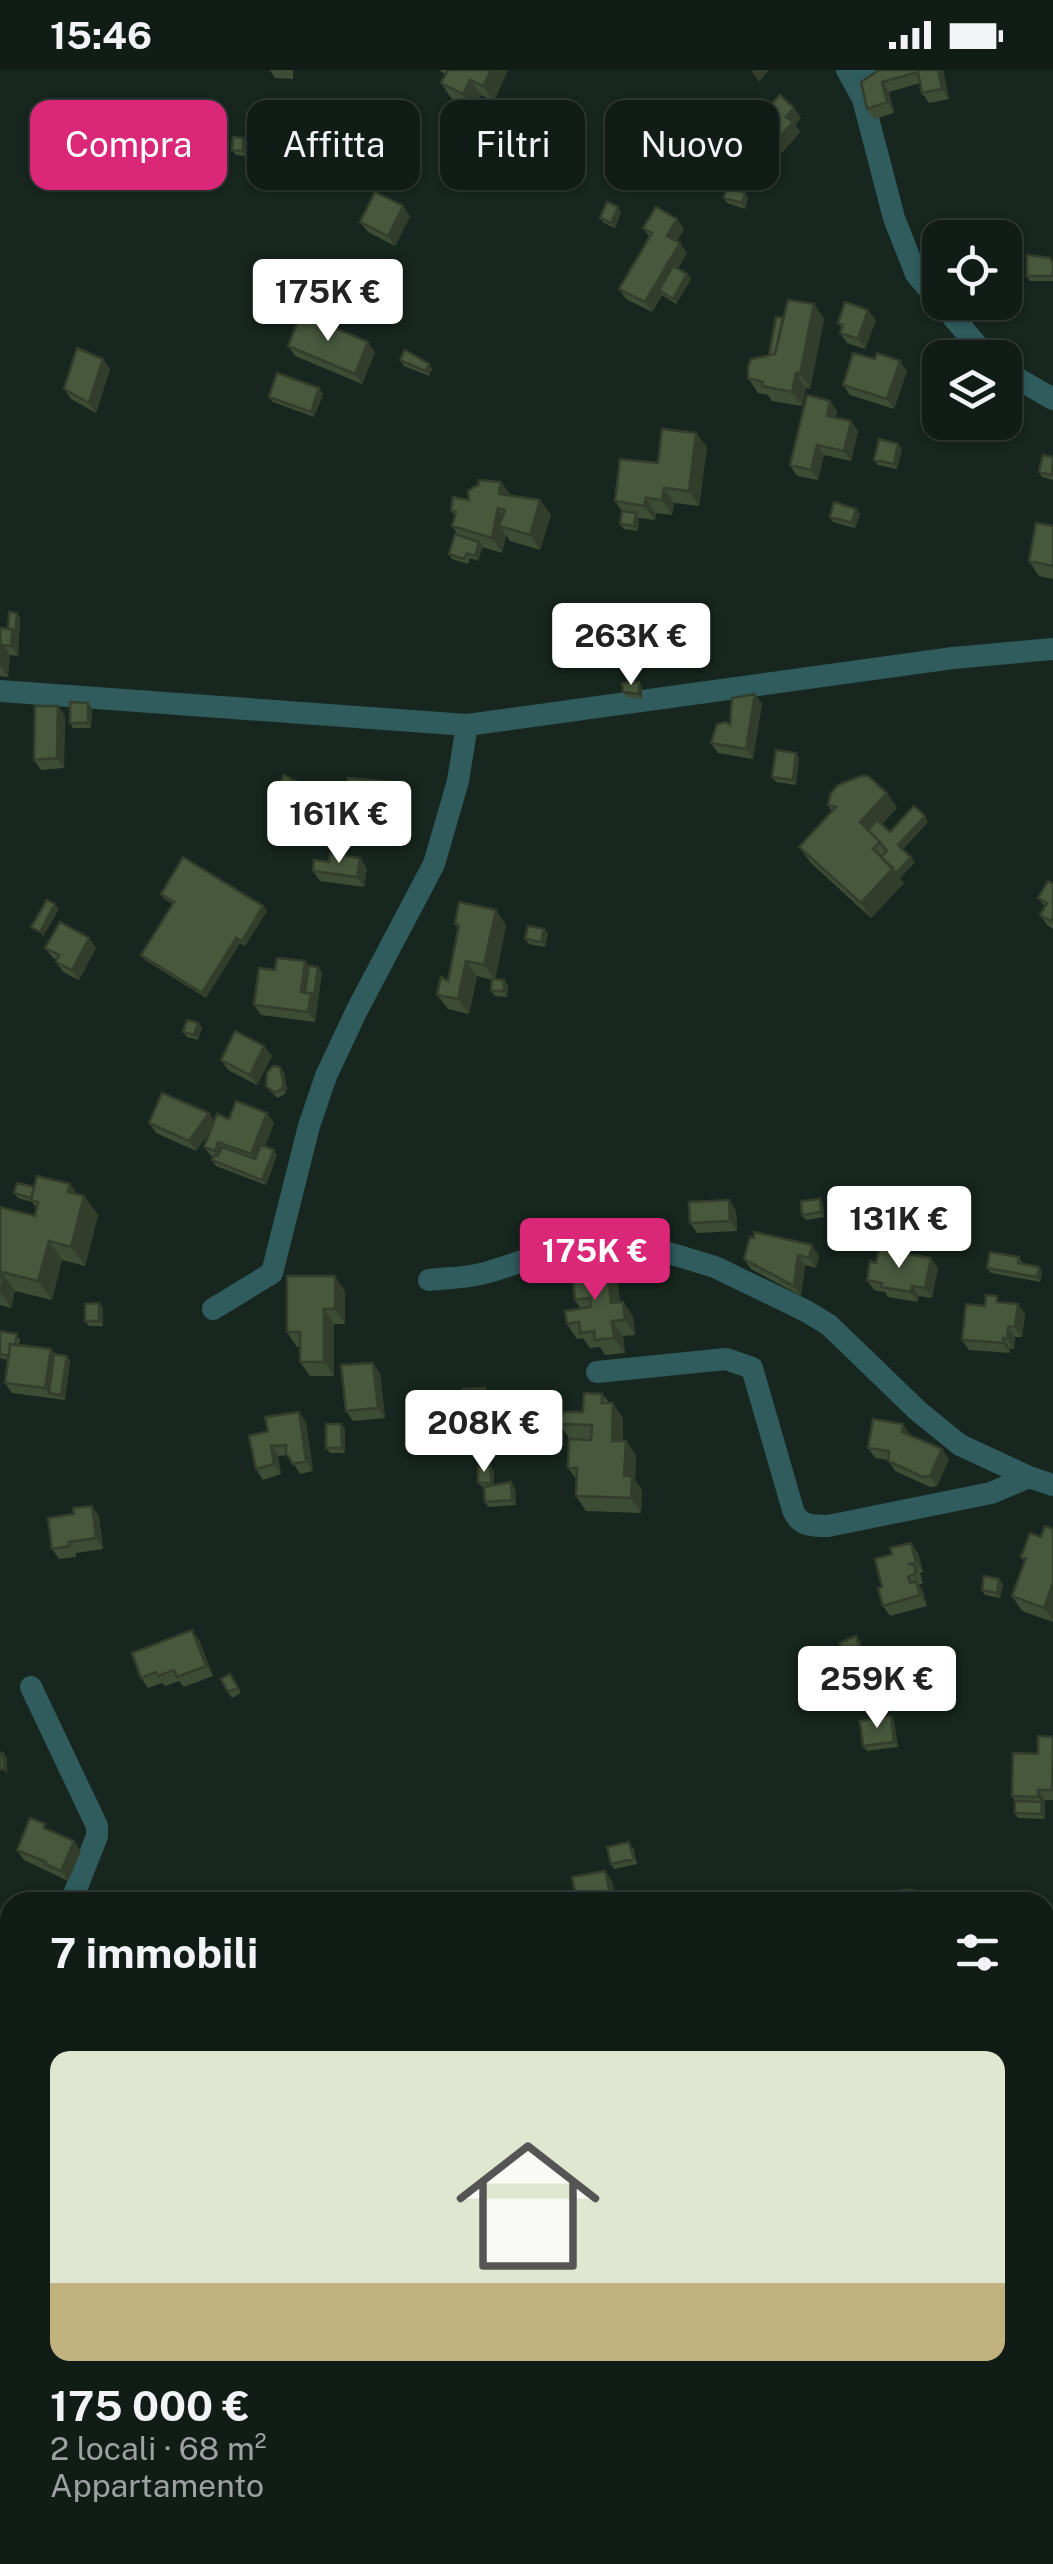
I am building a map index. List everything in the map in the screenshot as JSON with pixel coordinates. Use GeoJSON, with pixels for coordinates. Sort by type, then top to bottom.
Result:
{"type":"FeatureCollection","features":[{"type":"Feature","properties":{"kind":"street"},"geometry":{"type":"LineString","coordinates":[[880,70],[850,75],[863,99],[894,218],[922,281]]}},
{"type":"Feature","properties":{"kind":"street"},"geometry":{"type":"LineString","coordinates":[[955,320],[973,340]]}},
{"type":"Feature","properties":{"kind":"street"},"geometry":{"type":"LineString","coordinates":[[1022,381],[1053,400]]}},
{"type":"Feature","properties":{"kind":"street"},"geometry":{"type":"LineString","coordinates":[[0,691],[467,725],[954,658],[1053,649]]}},
{"type":"Feature","properties":{"kind":"street"},"geometry":{"type":"LineString","coordinates":[[213,1309],[272,1273],[309,1126],[326,1076],[434,864],[458,781],[467,725]]}},
{"type":"Feature","properties":{"kind":"street"},"geometry":{"type":"LineString","coordinates":[[429,1280],[482,1274],[542,1253],[612,1239],[715,1267],[829,1324],[918,1411],[960,1444],[1053,1485]]}},
{"type":"Feature","properties":{"kind":"street"},"geometry":{"type":"LineString","coordinates":[[597,1372],[726,1359],[752,1368],[793,1510],[797,1520],[806,1525],[828,1526],[991,1493],[1030,1477]]}},
{"type":"Feature","properties":{"kind":"street"},"geometry":{"type":"LineString","coordinates":[[30,1688],[96,1826],[98,1836],[75,1892]]}},
{"type":"Feature","properties":{"kind":"building"},"geometry":{"type":"Polygon","coordinates":[[[448,70],[491,70],[483,86],[470,80],[463,94],[441,83],[448,70]]]}},
{"type":"Feature","properties":{"kind":"building"},"geometry":{"type":"Polygon","coordinates":[[[879,70],[938,70],[942,89],[922,93],[918,72],[882,82],[887,102],[867,109],[861,82],[879,70]]]}},
{"type":"Feature","properties":{"kind":"building"},"geometry":{"type":"Polygon","coordinates":[[[780,95],[794,108],[786,117],[793,122],[779,138],[779,100],[775,100],[780,95]]]}},
{"type":"Feature","properties":{"kind":"building"},"geometry":{"type":"Polygon","coordinates":[[[233,137],[243,138],[243,151],[232,150],[233,137]]]}},
{"type":"Feature","properties":{"kind":"building"},"geometry":{"type":"Polygon","coordinates":[[[726,190],[745,193],[742,203],[724,198],[726,190]]]}},
{"type":"Feature","properties":{"kind":"building"},"geometry":{"type":"Polygon","coordinates":[[[375,192],[403,206],[388,236],[360,222],[375,192]]]}},
{"type":"Feature","properties":{"kind":"building"},"geometry":{"type":"Polygon","coordinates":[[[607,202],[618,207],[611,223],[600,218],[607,202]]]}},
{"type":"Feature","properties":{"kind":"building"},"geometry":{"type":"Polygon","coordinates":[[[656,207],[677,219],[667,236],[680,243],[645,302],[619,289],[652,233],[643,228],[656,207]]]}},
{"type":"Feature","properties":{"kind":"building"},"geometry":{"type":"Polygon","coordinates":[[[1027,255],[1050,258],[1053,276],[1027,276],[1027,255]]]}},
{"type":"Feature","properties":{"kind":"building"},"geometry":{"type":"Polygon","coordinates":[[[384,266],[394,272],[387,287],[376,282],[384,266]]]}},
{"type":"Feature","properties":{"kind":"building"},"geometry":{"type":"Polygon","coordinates":[[[673,266],[687,274],[673,299],[659,290],[673,266]]]}},
{"type":"Feature","properties":{"kind":"building"},"geometry":{"type":"Polygon","coordinates":[[[316,287],[336,295],[328,313],[309,305],[316,287]]]}},
{"type":"Feature","properties":{"kind":"building"},"geometry":{"type":"Polygon","coordinates":[[[788,300],[814,304],[800,374],[796,373],[792,392],[762,386],[763,382],[748,378],[751,359],[775,354],[788,300]]]}},
{"type":"Feature","properties":{"kind":"building"},"geometry":{"type":"Polygon","coordinates":[[[845,302],[868,310],[858,339],[840,333],[843,325],[838,323],[845,302]]]}},
{"type":"Feature","properties":{"kind":"building"},"geometry":{"type":"Polygon","coordinates":[[[301,314],[368,342],[355,374],[288,346],[301,314]]]}},
{"type":"Feature","properties":{"kind":"building"},"geometry":{"type":"Polygon","coordinates":[[[776,317],[783,318],[775,354],[769,355],[776,317]]]}},
{"type":"Feature","properties":{"kind":"building"},"geometry":{"type":"Polygon","coordinates":[[[77,348],[103,359],[89,403],[64,389],[77,348]]]}},
{"type":"Feature","properties":{"kind":"building"},"geometry":{"type":"Polygon","coordinates":[[[405,350],[429,364],[425,371],[400,360],[405,350]]]}},
{"type":"Feature","properties":{"kind":"building"},"geometry":{"type":"Polygon","coordinates":[[[853,353],[875,359],[877,353],[900,361],[887,399],[843,385],[853,353]]]}},
{"type":"Feature","properties":{"kind":"building"},"geometry":{"type":"Polygon","coordinates":[[[277,373],[319,388],[311,412],[269,397],[277,373]]]}},
{"type":"Feature","properties":{"kind":"building"},"geometry":{"type":"Polygon","coordinates":[[[807,395],[830,401],[827,416],[851,421],[844,451],[817,445],[811,470],[790,465],[807,395]]]}},
{"type":"Feature","properties":{"kind":"building"},"geometry":{"type":"Polygon","coordinates":[[[662,429],[696,433],[689,491],[664,488],[662,500],[646,498],[644,506],[615,501],[620,459],[658,463],[662,429]]]}},
{"type":"Feature","properties":{"kind":"building"},"geometry":{"type":"Polygon","coordinates":[[[879,439],[898,444],[894,464],[874,460],[879,439]]]}},
{"type":"Feature","properties":{"kind":"building"},"geometry":{"type":"Polygon","coordinates":[[[1043,455],[1053,457],[1052,475],[1039,472],[1043,455]]]}},
{"type":"Feature","properties":{"kind":"building"},"geometry":{"type":"Polygon","coordinates":[[[479,480],[501,482],[499,494],[540,500],[530,535],[499,526],[505,510],[498,508],[492,538],[452,526],[456,512],[451,511],[453,497],[469,500],[468,491],[478,486],[479,480]]]}},
{"type":"Feature","properties":{"kind":"building"},"geometry":{"type":"Polygon","coordinates":[[[834,502],[856,509],[852,523],[830,517],[834,502]]]}},
{"type":"Feature","properties":{"kind":"building"},"geometry":{"type":"Polygon","coordinates":[[[622,511],[636,513],[634,526],[620,524],[622,511]]]}},
{"type":"Feature","properties":{"kind":"building"},"geometry":{"type":"Polygon","coordinates":[[[1036,523],[1053,526],[1053,566],[1029,561],[1036,523]]]}},
{"type":"Feature","properties":{"kind":"building"},"geometry":{"type":"Polygon","coordinates":[[[455,534],[479,542],[475,556],[467,553],[464,559],[449,554],[455,534]]]}},
{"type":"Feature","properties":{"kind":"building"},"geometry":{"type":"Polygon","coordinates":[[[9,612],[17,613],[15,634],[8,629],[9,612]]]}},
{"type":"Feature","properties":{"kind":"building"},"geometry":{"type":"Polygon","coordinates":[[[0,628],[12,629],[11,646],[3,645],[1,667],[0,628]]]}},
{"type":"Feature","properties":{"kind":"building"},"geometry":{"type":"Polygon","coordinates":[[[639,682],[639,694],[623,692],[622,683],[639,682]]]}},
{"type":"Feature","properties":{"kind":"building"},"geometry":{"type":"Polygon","coordinates":[[[755,694],[746,749],[711,743],[717,724],[730,725],[732,698],[755,694]]]}},
{"type":"Feature","properties":{"kind":"building"},"geometry":{"type":"Polygon","coordinates":[[[70,702],[88,703],[88,723],[70,723],[70,702]]]}},
{"type":"Feature","properties":{"kind":"building"},"geometry":{"type":"Polygon","coordinates":[[[35,706],[58,706],[57,758],[34,760],[35,706]]]}},
{"type":"Feature","properties":{"kind":"building"},"geometry":{"type":"Polygon","coordinates":[[[776,750],[796,753],[793,780],[772,777],[776,750]]]}},
{"type":"Feature","properties":{"kind":"building"},"geometry":{"type":"Polygon","coordinates":[[[284,775],[299,783],[290,801],[275,794],[284,775]]]}},
{"type":"Feature","properties":{"kind":"building"},"geometry":{"type":"Polygon","coordinates":[[[868,776],[887,793],[860,822],[880,842],[873,849],[893,868],[861,903],[799,847],[836,807],[828,805],[831,793],[838,785],[868,776]]]}},
{"type":"Feature","properties":{"kind":"building"},"geometry":{"type":"Polygon","coordinates":[[[348,778],[403,783],[397,837],[377,835],[381,797],[377,792],[347,789],[348,778]]]}},
{"type":"Feature","properties":{"kind":"building"},"geometry":{"type":"Polygon","coordinates":[[[343,789],[377,792],[374,830],[339,827],[343,789]]]}},
{"type":"Feature","properties":{"kind":"building"},"geometry":{"type":"Polygon","coordinates":[[[914,806],[925,816],[898,845],[911,857],[896,873],[881,857],[887,851],[868,830],[877,820],[890,832],[914,806]]]}},
{"type":"Feature","properties":{"kind":"building"},"geometry":{"type":"Polygon","coordinates":[[[330,854],[360,858],[357,877],[313,871],[314,860],[329,862],[330,854]]]}},
{"type":"Feature","properties":{"kind":"building"},"geometry":{"type":"Polygon","coordinates":[[[183,857],[263,906],[242,941],[236,938],[202,993],[141,955],[174,902],[161,894],[183,857]]]}},
{"type":"Feature","properties":{"kind":"building"},"geometry":{"type":"Polygon","coordinates":[[[1048,881],[1053,884],[1051,921],[1040,915],[1047,903],[1038,898],[1048,881]]]}},
{"type":"Feature","properties":{"kind":"building"},"geometry":{"type":"Polygon","coordinates":[[[47,900],[55,904],[40,932],[31,927],[47,900]]]}},
{"type":"Feature","properties":{"kind":"building"},"geometry":{"type":"Polygon","coordinates":[[[459,902],[496,910],[484,965],[466,961],[458,999],[437,995],[441,977],[448,981],[459,925],[455,924],[459,902]]]}},
{"type":"Feature","properties":{"kind":"building"},"geometry":{"type":"Polygon","coordinates":[[[60,922],[89,938],[72,970],[56,962],[59,955],[45,948],[60,922]]]}},
{"type":"Feature","properties":{"kind":"building"},"geometry":{"type":"Polygon","coordinates":[[[528,926],[544,929],[541,942],[525,939],[528,926]]]}},
{"type":"Feature","properties":{"kind":"building"},"geometry":{"type":"Polygon","coordinates":[[[277,958],[305,961],[301,992],[311,993],[308,1012],[254,1005],[259,968],[275,970],[277,958]]]}},
{"type":"Feature","properties":{"kind":"building"},"geometry":{"type":"Polygon","coordinates":[[[309,966],[318,967],[314,998],[305,993],[309,966]]]}},
{"type":"Feature","properties":{"kind":"building"},"geometry":{"type":"Polygon","coordinates":[[[492,979],[504,980],[504,991],[491,991],[492,979]]]}},
{"type":"Feature","properties":{"kind":"building"},"geometry":{"type":"Polygon","coordinates":[[[187,1020],[198,1023],[194,1035],[183,1032],[187,1020]]]}},
{"type":"Feature","properties":{"kind":"building"},"geometry":{"type":"Polygon","coordinates":[[[235,1031],[264,1046],[250,1075],[221,1060],[235,1031]]]}},
{"type":"Feature","properties":{"kind":"building"},"geometry":{"type":"Polygon","coordinates":[[[273,1066],[280,1067],[284,1084],[274,1093],[266,1086],[267,1073],[273,1066]]]}},
{"type":"Feature","properties":{"kind":"building"},"geometry":{"type":"Polygon","coordinates":[[[162,1093],[209,1113],[189,1141],[149,1123],[162,1093]]]}},
{"type":"Feature","properties":{"kind":"building"},"geometry":{"type":"Polygon","coordinates":[[[236,1101],[267,1113],[251,1154],[218,1142],[215,1151],[204,1147],[217,1114],[229,1119],[236,1101]]]}},
{"type":"Feature","properties":{"kind":"building"},"geometry":{"type":"Polygon","coordinates":[[[261,1145],[274,1150],[262,1180],[212,1160],[222,1147],[255,1159],[261,1145]]]}},
{"type":"Feature","properties":{"kind":"building"},"geometry":{"type":"Polygon","coordinates":[[[37,1176],[70,1184],[68,1192],[84,1196],[71,1247],[49,1241],[38,1281],[2,1272],[0,1279],[0,1207],[35,1216],[38,1202],[31,1200],[37,1176]]]}},
{"type":"Feature","properties":{"kind":"building"},"geometry":{"type":"Polygon","coordinates":[[[17,1183],[34,1187],[31,1198],[14,1193],[17,1183]]]}},
{"type":"Feature","properties":{"kind":"building"},"geometry":{"type":"Polygon","coordinates":[[[820,1199],[821,1212],[802,1215],[801,1201],[820,1199]]]}},
{"type":"Feature","properties":{"kind":"building"},"geometry":{"type":"Polygon","coordinates":[[[729,1200],[730,1221],[690,1223],[689,1202],[729,1200]]]}},
{"type":"Feature","properties":{"kind":"building"},"geometry":{"type":"Polygon","coordinates":[[[754,1232],[812,1245],[809,1258],[798,1255],[794,1286],[744,1259],[754,1232]]]}},
{"type":"Feature","properties":{"kind":"building"},"geometry":{"type":"Polygon","coordinates":[[[879,1249],[931,1258],[925,1288],[912,1286],[911,1292],[881,1287],[882,1283],[867,1280],[870,1261],[876,1263],[879,1249]]]}},
{"type":"Feature","properties":{"kind":"building"},"geometry":{"type":"Polygon","coordinates":[[[990,1252],[1019,1257],[1018,1263],[1039,1267],[1037,1277],[987,1268],[990,1252]]]}},
{"type":"Feature","properties":{"kind":"building"},"geometry":{"type":"Polygon","coordinates":[[[607,1265],[611,1303],[623,1302],[625,1320],[612,1321],[614,1338],[595,1340],[594,1331],[580,1333],[579,1322],[567,1324],[565,1311],[591,1307],[590,1298],[575,1300],[572,1269],[607,1265]]]}},
{"type":"Feature","properties":{"kind":"building"},"geometry":{"type":"Polygon","coordinates":[[[287,1276],[335,1276],[335,1309],[324,1309],[324,1362],[300,1362],[300,1332],[287,1332],[287,1276]]]}},
{"type":"Feature","properties":{"kind":"building"},"geometry":{"type":"Polygon","coordinates":[[[986,1295],[997,1296],[997,1302],[1018,1304],[1015,1327],[1008,1327],[1003,1343],[962,1340],[966,1304],[985,1306],[986,1295]]]}},
{"type":"Feature","properties":{"kind":"building"},"geometry":{"type":"Polygon","coordinates":[[[99,1303],[99,1321],[85,1321],[85,1304],[99,1303]]]}},
{"type":"Feature","properties":{"kind":"building"},"geometry":{"type":"Polygon","coordinates":[[[0,1331],[17,1334],[15,1345],[10,1344],[9,1356],[0,1354],[0,1331]]]}},
{"type":"Feature","properties":{"kind":"building"},"geometry":{"type":"Polygon","coordinates":[[[10,1344],[51,1349],[45,1388],[5,1383],[10,1344]]]}},
{"type":"Feature","properties":{"kind":"building"},"geometry":{"type":"Polygon","coordinates":[[[54,1354],[67,1356],[61,1395],[49,1393],[54,1354]]]}},
{"type":"Feature","properties":{"kind":"building"},"geometry":{"type":"Polygon","coordinates":[[[373,1363],[378,1408],[346,1411],[341,1365],[373,1363]]]}},
{"type":"Feature","properties":{"kind":"building"},"geometry":{"type":"Polygon","coordinates":[[[485,1388],[487,1433],[464,1434],[463,1389],[485,1388]]]}},
{"type":"Feature","properties":{"kind":"building"},"geometry":{"type":"Polygon","coordinates":[[[584,1393],[602,1394],[602,1403],[613,1403],[612,1441],[626,1441],[624,1476],[632,1476],[631,1498],[576,1496],[577,1468],[568,1468],[569,1439],[591,1440],[592,1425],[559,1424],[563,1412],[583,1412],[584,1393]]]}},
{"type":"Feature","properties":{"kind":"building"},"geometry":{"type":"Polygon","coordinates":[[[299,1412],[306,1461],[293,1464],[286,1445],[271,1446],[274,1464],[256,1469],[249,1436],[268,1431],[265,1417],[299,1412]]]}},
{"type":"Feature","properties":{"kind":"building"},"geometry":{"type":"Polygon","coordinates":[[[873,1419],[903,1424],[902,1432],[942,1449],[930,1476],[923,1477],[888,1461],[889,1451],[868,1448],[873,1419]]]}},
{"type":"Feature","properties":{"kind":"building"},"geometry":{"type":"Polygon","coordinates":[[[452,1420],[463,1420],[467,1439],[452,1440],[452,1420]]]}},
{"type":"Feature","properties":{"kind":"building"},"geometry":{"type":"Polygon","coordinates":[[[326,1424],[341,1424],[342,1448],[326,1448],[326,1424]]]}},
{"type":"Feature","properties":{"kind":"building"},"geometry":{"type":"Polygon","coordinates":[[[478,1466],[490,1466],[491,1483],[478,1483],[478,1466]]]}},
{"type":"Feature","properties":{"kind":"building"},"geometry":{"type":"Polygon","coordinates":[[[511,1482],[512,1500],[485,1502],[484,1487],[511,1482]]]}},
{"type":"Feature","properties":{"kind":"building"},"geometry":{"type":"Polygon","coordinates":[[[92,1506],[96,1538],[52,1549],[48,1518],[74,1514],[73,1508],[92,1506]]]}},
{"type":"Feature","properties":{"kind":"building"},"geometry":{"type":"Polygon","coordinates":[[[1045,1526],[1053,1529],[1053,1583],[1044,1608],[1012,1596],[1026,1558],[1021,1557],[1030,1533],[1041,1537],[1045,1526]]]}},
{"type":"Feature","properties":{"kind":"building"},"geometry":{"type":"Polygon","coordinates":[[[911,1543],[916,1562],[910,1564],[915,1566],[916,1573],[908,1577],[910,1583],[916,1581],[920,1595],[883,1606],[875,1559],[892,1554],[890,1548],[911,1543]]]}},
{"type":"Feature","properties":{"kind":"building"},"geometry":{"type":"Polygon","coordinates":[[[984,1576],[999,1579],[997,1593],[982,1590],[984,1576]]]}},
{"type":"Feature","properties":{"kind":"building"},"geometry":{"type":"Polygon","coordinates":[[[192,1630],[206,1666],[177,1677],[174,1670],[141,1678],[132,1653],[192,1630]]]}},
{"type":"Feature","properties":{"kind":"building"},"geometry":{"type":"Polygon","coordinates":[[[856,1636],[865,1666],[847,1673],[840,1643],[856,1636]]]}},
{"type":"Feature","properties":{"kind":"building"},"geometry":{"type":"Polygon","coordinates":[[[230,1674],[238,1688],[228,1692],[221,1679],[230,1674]]]}},
{"type":"Feature","properties":{"kind":"building"},"geometry":{"type":"Polygon","coordinates":[[[891,1716],[894,1742],[863,1746],[860,1721],[891,1716]]]}},
{"type":"Feature","properties":{"kind":"building"},"geometry":{"type":"Polygon","coordinates":[[[1038,1736],[1053,1737],[1052,1790],[1038,1790],[1038,1797],[1012,1796],[1013,1753],[1038,1754],[1038,1736]]]}},
{"type":"Feature","properties":{"kind":"building"},"geometry":{"type":"Polygon","coordinates":[[[1015,1801],[1042,1802],[1041,1814],[1015,1813],[1015,1801]]]}},
{"type":"Feature","properties":{"kind":"building"},"geometry":{"type":"Polygon","coordinates":[[[30,1818],[74,1841],[61,1871],[17,1850],[30,1818]]]}},
{"type":"Feature","properties":{"kind":"building"},"geometry":{"type":"Polygon","coordinates":[[[629,1842],[634,1859],[611,1864],[607,1847],[629,1842]]]}},
{"type":"Feature","properties":{"kind":"building"},"geometry":{"type":"Polygon","coordinates":[[[605,1871],[610,1892],[575,1892],[572,1877],[605,1871]]]}}]}
